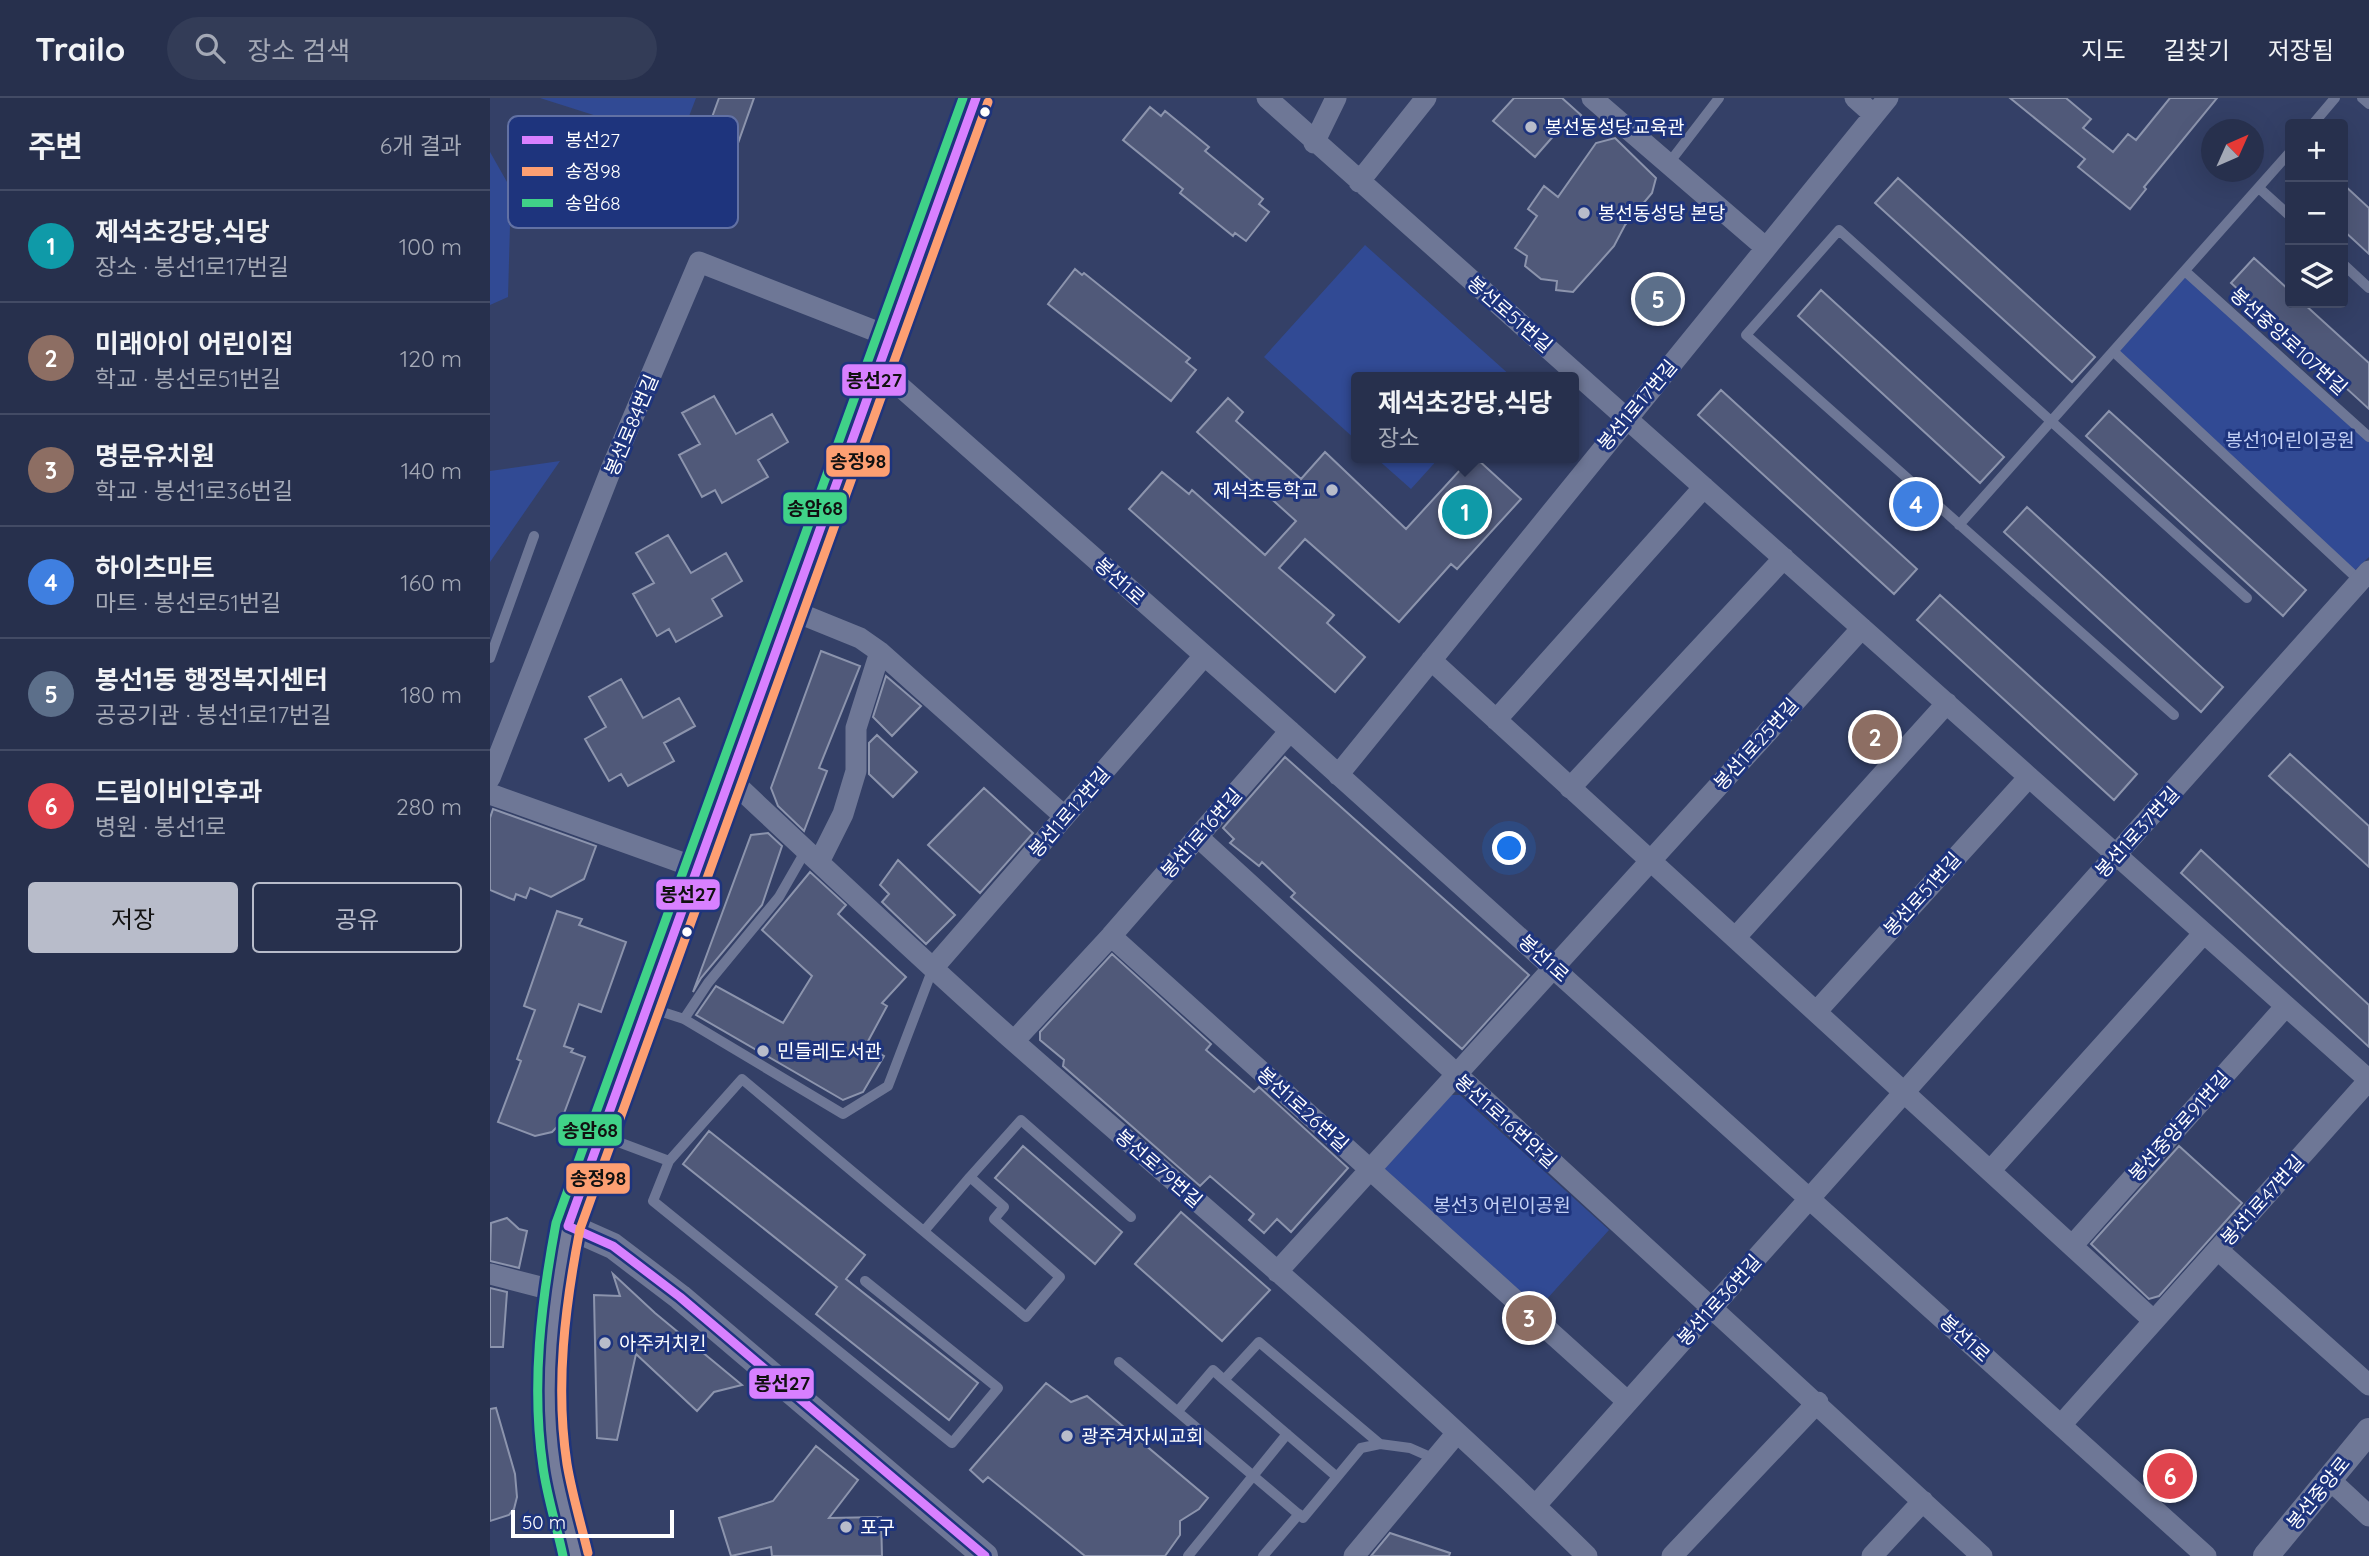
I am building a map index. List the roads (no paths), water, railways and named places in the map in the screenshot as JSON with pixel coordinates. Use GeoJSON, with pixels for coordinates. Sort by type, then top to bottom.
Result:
{"type":"FeatureCollection","features":[{"type":"Feature","properties":{"kind":"main road"},"geometry":{"type":"LineString","coordinates":[[576,1556],[555,1466],[550,1405],[556,1291],[568,1226],[731,780],[888,335],[976,98]]}},
{"type":"Feature","properties":{"kind":"street","name":"봉선로51번길"},"geometry":{"type":"LineString","coordinates":[[1267,98],[1314,143],[1577,372]]}},
{"type":"Feature","properties":{"kind":"street"},"geometry":{"type":"LineString","coordinates":[[1314,143],[1336,98]]}},
{"type":"Feature","properties":{"kind":"street"},"geometry":{"type":"LineString","coordinates":[[1359,182],[1426,98]]}},
{"type":"Feature","properties":{"kind":"street"},"geometry":{"type":"LineString","coordinates":[[1855,98],[1874,115]]}},
{"type":"Feature","properties":{"kind":"street","name":"봉선1로17번길"},"geometry":{"type":"LineString","coordinates":[[1338,775],[1888,98]]}},
{"type":"Feature","properties":{"kind":"street"},"geometry":{"type":"LineString","coordinates":[[1601,101],[1637,136],[1766,248]]}},
{"type":"Feature","properties":{"kind":"street","name":"봉선로84번길"},"geometry":{"type":"LineString","coordinates":[[697,868],[490,779],[612,467],[699,262],[888,335]]}},
{"type":"Feature","properties":{"kind":"street","name":"봉선1로"},"geometry":{"type":"LineString","coordinates":[[877,366],[1554,967],[2206,1556]]}},
{"type":"Feature","properties":{"kind":"street","name":"봉선로51번길"},"geometry":{"type":"LineString","coordinates":[[1579,374],[2116,855]]}},
{"type":"Feature","properties":{"kind":"street"},"geometry":{"type":"LineString","coordinates":[[1496,720],[1704,486]]}},
{"type":"Feature","properties":{"kind":"street"},"geometry":{"type":"LineString","coordinates":[[1564,782],[1784,558]]}},
{"type":"Feature","properties":{"kind":"street","name":"봉선1로37번길"},"geometry":{"type":"LineString","coordinates":[[1810,1198],[2365,576]]}},
{"type":"Feature","properties":{"kind":"street"},"geometry":{"type":"LineString","coordinates":[[791,610],[860,638],[880,652],[1065,817]]}},
{"type":"Feature","properties":{"kind":"street","name":"봉선1로25번길"},"geometry":{"type":"LineString","coordinates":[[1554,967],[1862,628]]}},
{"type":"Feature","properties":{"kind":"street"},"geometry":{"type":"LineString","coordinates":[[812,856],[843,814],[856,771],[856,728],[880,652]]}},
{"type":"Feature","properties":{"kind":"street","name":"봉선1로12번길"},"geometry":{"type":"LineString","coordinates":[[933,968],[1205,656]]}},
{"type":"Feature","properties":{"kind":"street"},"geometry":{"type":"LineString","coordinates":[[1431,660],[2154,1321]]}},
{"type":"Feature","properties":{"kind":"street"},"geometry":{"type":"LineString","coordinates":[[1735,938],[1947,703]]}},
{"type":"Feature","properties":{"kind":"street","name":"봉선1로16번길"},"geometry":{"type":"LineString","coordinates":[[1014,1041],[1111,936],[1290,731]]}},
{"type":"Feature","properties":{"kind":"street","name":"봉선로51번길"},"geometry":{"type":"LineString","coordinates":[[1816,1012],[2029,776]]}},
{"type":"Feature","properties":{"kind":"street","name":"봉선로79번길"},"geometry":{"type":"LineString","coordinates":[[731,780],[933,968],[1277,1272],[1536,1505],[1587,1556]]}},
{"type":"Feature","properties":{"kind":"street","name":"봉선1로16번안길"},"geometry":{"type":"LineString","coordinates":[[1198,837],[1455,1075],[1818,1402],[1982,1556]]}},
{"type":"Feature","properties":{"kind":"street"},"geometry":{"type":"LineString","coordinates":[[2116,855],[2369,1080]]}},
{"type":"Feature","properties":{"kind":"street"},"geometry":{"type":"LineString","coordinates":[[1990,1171],[2204,933]]}},
{"type":"Feature","properties":{"kind":"street","name":"봉선1로26번길"},"geometry":{"type":"LineString","coordinates":[[1111,936],[1628,1402]]}},
{"type":"Feature","properties":{"kind":"street"},"geometry":{"type":"LineString","coordinates":[[1277,1272],[1554,967]]}},
{"type":"Feature","properties":{"kind":"street","name":"봉선중앙로91번길"},"geometry":{"type":"LineString","coordinates":[[2072,1246],[2286,1006]]}},
{"type":"Feature","properties":{"kind":"street","name":"봉선1로47번길"},"geometry":{"type":"LineString","coordinates":[[2061,1425],[2369,1080]]}},
{"type":"Feature","properties":{"kind":"street","name":"봉선1로36번길"},"geometry":{"type":"LineString","coordinates":[[1536,1505],[1810,1198]]}},
{"type":"Feature","properties":{"kind":"street"},"geometry":{"type":"LineString","coordinates":[[568,1226],[613,1245],[670,1290],[985,1556]]}},
{"type":"Feature","properties":{"kind":"street"},"geometry":{"type":"LineString","coordinates":[[2218,1250],[2369,1385]]}},
{"type":"Feature","properties":{"kind":"street"},"geometry":{"type":"LineString","coordinates":[[490,1274],[556,1291]]}},
{"type":"Feature","properties":{"kind":"street"},"geometry":{"type":"LineString","coordinates":[[1672,1556],[1818,1402]]}},
{"type":"Feature","properties":{"kind":"street","name":"봉선중앙로"},"geometry":{"type":"LineString","coordinates":[[2266,1556],[2369,1431]]}},
{"type":"Feature","properties":{"kind":"street"},"geometry":{"type":"LineString","coordinates":[[1354,1556],[1456,1434]]}},
{"type":"Feature","properties":{"kind":"street"},"geometry":{"type":"LineString","coordinates":[[2329,1479],[2369,1516]]}},
{"type":"Feature","properties":{"kind":"street"},"geometry":{"type":"LineString","coordinates":[[1872,1556],[1923,1501]]}},
{"type":"Feature","properties":{"kind":"lane"},"geometry":{"type":"LineString","coordinates":[[1669,163],[1719,98]]}},
{"type":"Feature","properties":{"kind":"lane"},"geometry":{"type":"LineString","coordinates":[[2317,119],[2335,98]]}},
{"type":"Feature","properties":{"kind":"lane"},"geometry":{"type":"LineString","coordinates":[[2362,98],[2369,104]]}},
{"type":"Feature","properties":{"kind":"lane"},"geometry":{"type":"LineString","coordinates":[[1959,525],[2285,158]]}},
{"type":"Feature","properties":{"kind":"lane"},"geometry":{"type":"LineString","coordinates":[[2260,189],[2285,212]]}},
{"type":"Feature","properties":{"kind":"lane"},"geometry":{"type":"LineString","coordinates":[[2174,715],[1745,335],[1839,230],[2247,598]]}},
{"type":"Feature","properties":{"kind":"lane"},"geometry":{"type":"LineString","coordinates":[[2348,269],[2369,288]]}},
{"type":"Feature","properties":{"kind":"lane","name":"봉선중앙로107번길"},"geometry":{"type":"LineString","coordinates":[[2186,272],[2369,437]]}},
{"type":"Feature","properties":{"kind":"lane"},"geometry":{"type":"LineString","coordinates":[[2114,352],[2365,576]]}},
{"type":"Feature","properties":{"kind":"lane"},"geometry":{"type":"LineString","coordinates":[[490,658],[534,536]]}},
{"type":"Feature","properties":{"kind":"lane"},"geometry":{"type":"LineString","coordinates":[[684,1019],[708,983],[812,856]]}},
{"type":"Feature","properties":{"kind":"lane"},"geometry":{"type":"LineString","coordinates":[[649,1008],[684,1019],[843,1114],[888,1086],[933,968]]}},
{"type":"Feature","properties":{"kind":"lane"},"geometry":{"type":"LineString","coordinates":[[865,1281],[998,1388],[952,1443],[653,1201],[669,1161],[742,1079],[1026,1317],[1060,1277],[994,1219],[1004,1207],[970,1177]]}},
{"type":"Feature","properties":{"kind":"lane"},"geometry":{"type":"LineString","coordinates":[[923,1231],[1020,1120],[1130,1217]]}},
{"type":"Feature","properties":{"kind":"lane"},"geometry":{"type":"LineString","coordinates":[[602,1136],[669,1161]]}},
{"type":"Feature","properties":{"kind":"lane"},"geometry":{"type":"LineString","coordinates":[[1224,1380],[1259,1342],[1380,1444]]}},
{"type":"Feature","properties":{"kind":"lane"},"geometry":{"type":"LineString","coordinates":[[1119,1362],[1303,1518],[1361,1448],[1380,1444],[1410,1448],[1435,1459]]}},
{"type":"Feature","properties":{"kind":"lane"},"geometry":{"type":"LineString","coordinates":[[1178,1412],[1213,1370],[1337,1477]]}},
{"type":"Feature","properties":{"kind":"lane"},"geometry":{"type":"LineString","coordinates":[[1188,1556],[1287,1434]]}},
{"type":"Feature","properties":{"kind":"lane"},"geometry":{"type":"LineString","coordinates":[[1264,1556],[1299,1514]]}},
{"type":"Feature","properties":{"kind":"place","name":"봉선동성당교육관"},"geometry":{"type":"Point","coordinates":[1531,127]}},
{"type":"Feature","properties":{"kind":"place","name":"봉선동성당 본당"},"geometry":{"type":"Point","coordinates":[1584,213]}},
{"type":"Feature","properties":{"kind":"place","name":"봉선1동 행정복지센터"},"geometry":{"type":"Point","coordinates":[1658,299]}},
{"type":"Feature","properties":{"kind":"place","name":"제석초등학교"},"geometry":{"type":"Point","coordinates":[1332,490]}},
{"type":"Feature","properties":{"kind":"place","name":"하이츠마트"},"geometry":{"type":"Point","coordinates":[1916,504]}},
{"type":"Feature","properties":{"kind":"place","name":"제석초강당,식당"},"geometry":{"type":"Point","coordinates":[1465,512]}},
{"type":"Feature","properties":{"kind":"place","name":"미래아이 어린이집"},"geometry":{"type":"Point","coordinates":[1875,737]}},
{"type":"Feature","properties":{"kind":"place","name":"민들레도서관"},"geometry":{"type":"Point","coordinates":[763,1051]}},
{"type":"Feature","properties":{"kind":"place","name":"명문유치원"},"geometry":{"type":"Point","coordinates":[1529,1318]}},
{"type":"Feature","properties":{"kind":"place","name":"아주커치킨"},"geometry":{"type":"Point","coordinates":[605,1343]}},
{"type":"Feature","properties":{"kind":"place","name":"광주겨자씨교회"},"geometry":{"type":"Point","coordinates":[1067,1436]}},
{"type":"Feature","properties":{"kind":"place","name":"드림이비인후과"},"geometry":{"type":"Point","coordinates":[2170,1476]}},
{"type":"Feature","properties":{"kind":"place","name":"포구"},"geometry":{"type":"Point","coordinates":[846,1527]}},
{"type":"Feature","properties":{"kind":"park label","name":"봉선1어린이공원"},"geometry":{"type":"Point","coordinates":[2290,440]}},
{"type":"Feature","properties":{"kind":"park label","name":"봉선3 어린이공원"},"geometry":{"type":"Point","coordinates":[1502,1205]}}]}
